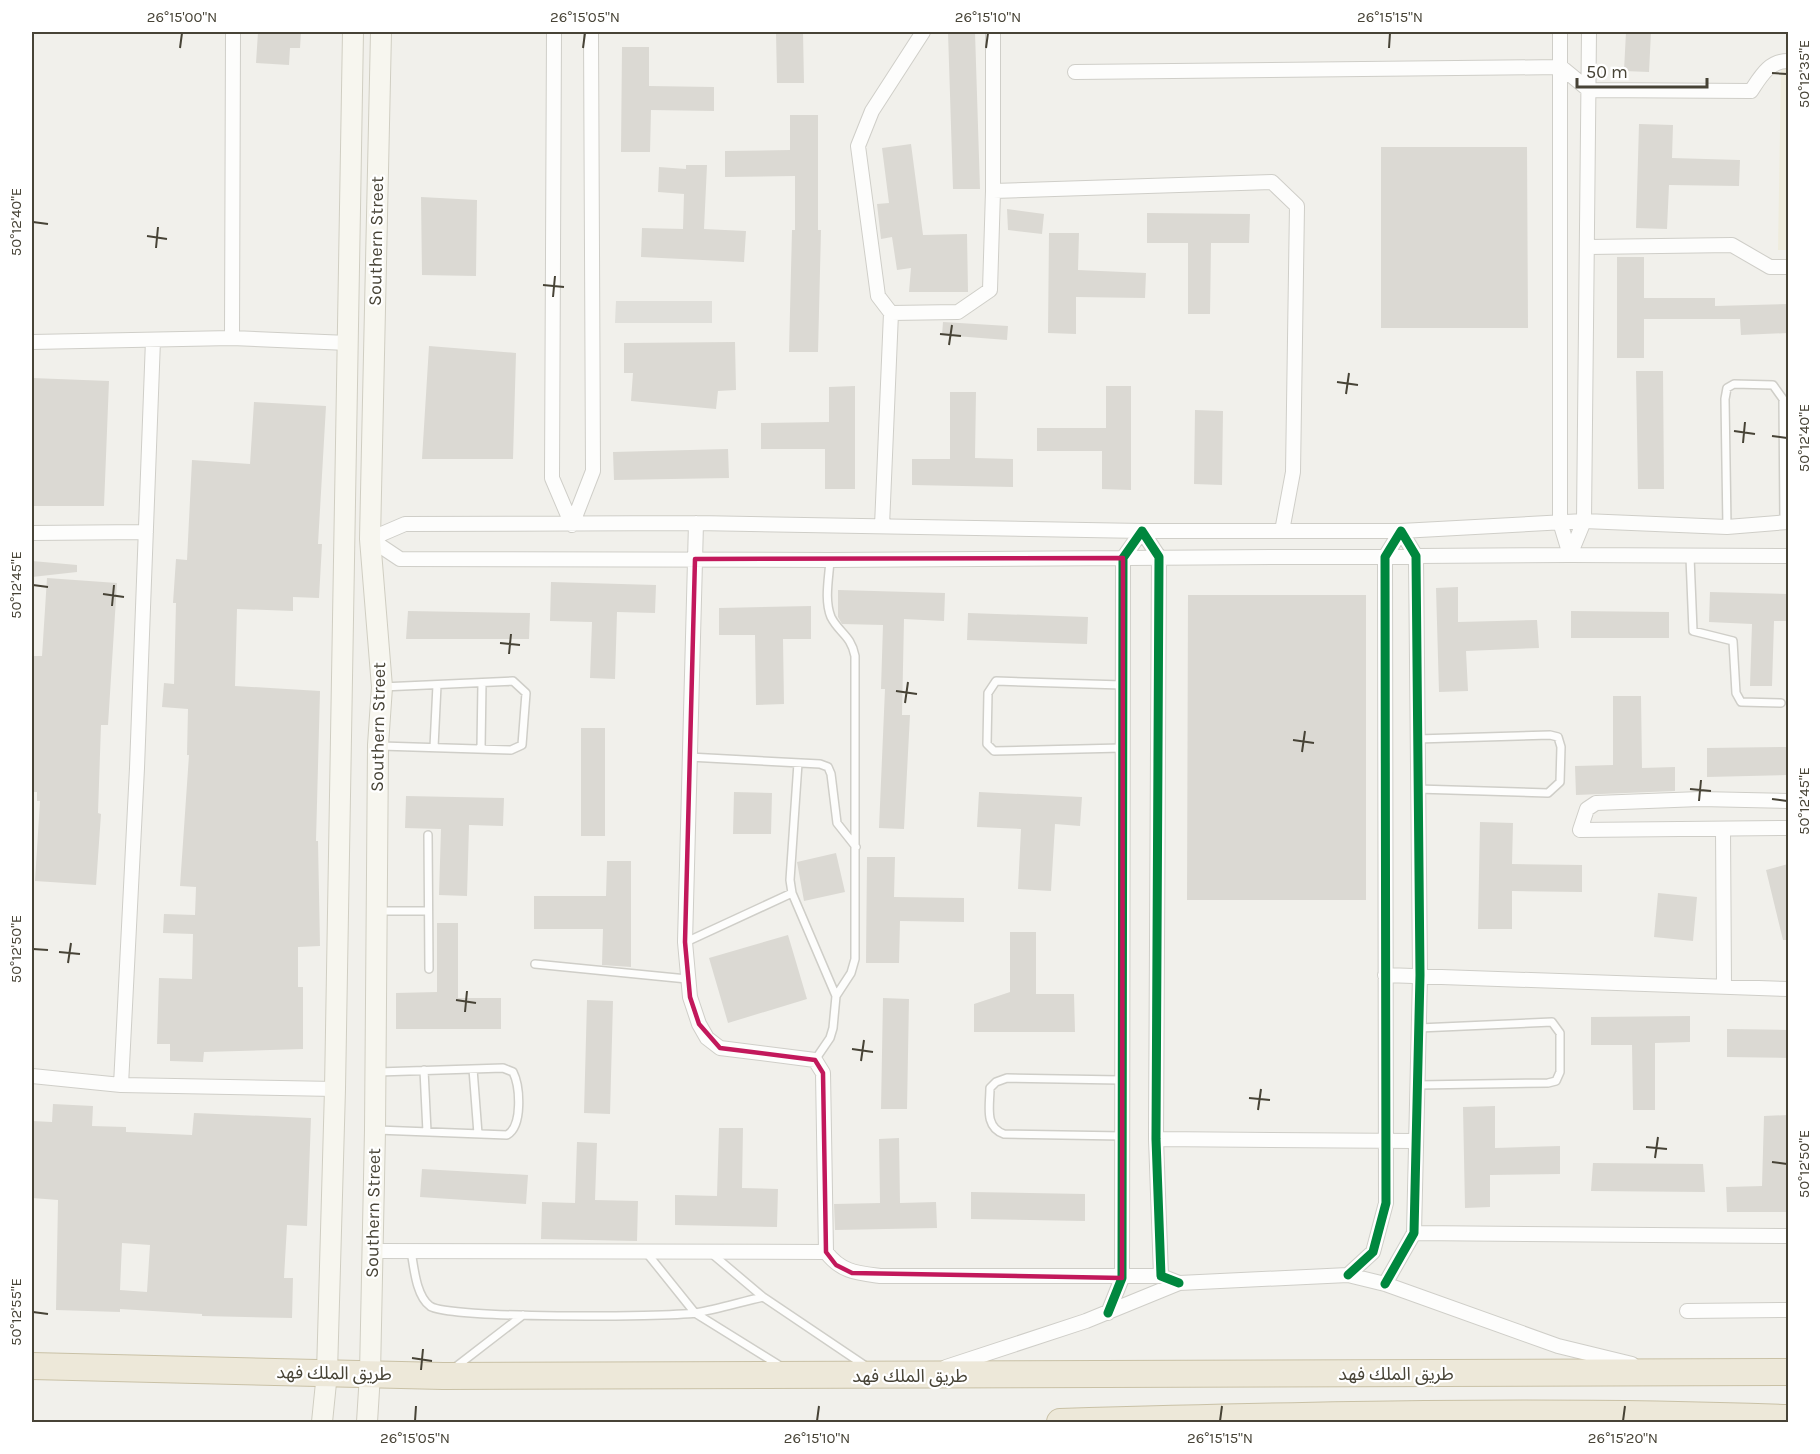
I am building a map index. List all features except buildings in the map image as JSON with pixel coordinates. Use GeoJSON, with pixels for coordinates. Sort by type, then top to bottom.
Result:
{"type":"FeatureCollection","features":[{"type":"Feature","properties":{"kind":"highway","name":"طريق الملك فهد"},"geometry":{"type":"LineString","coordinates":[[32,1366],[443,1376],[1788,1372]]}},
{"type":"Feature","properties":{"kind":"highway"},"geometry":{"type":"LineString","coordinates":[[1060,1422],[1282,1416],[1685,1414],[1788,1418]]}},
{"type":"Feature","properties":{"kind":"main road","name":"Southern Street"},"geometry":{"type":"LineString","coordinates":[[322,1422],[327,1373],[335,1089],[353,32]]}},
{"type":"Feature","properties":{"kind":"main road","name":"Southern Street"},"geometry":{"type":"LineString","coordinates":[[367,1422],[375,1130],[378,746],[382,687],[370,539],[381,32]]}},
{"type":"Feature","properties":{"kind":"street"},"geometry":{"type":"LineString","coordinates":[[232,338],[233,32]]}},
{"type":"Feature","properties":{"kind":"street"},"geometry":{"type":"LineString","coordinates":[[554,32],[552,478],[572,525]]}},
{"type":"Feature","properties":{"kind":"street"},"geometry":{"type":"LineString","coordinates":[[572,525],[593,471],[591,32]]}},
{"type":"Feature","properties":{"kind":"street"},"geometry":{"type":"LineString","coordinates":[[882,526],[891,313],[878,296],[858,146],[872,111],[923,32]]}},
{"type":"Feature","properties":{"kind":"street"},"geometry":{"type":"LineString","coordinates":[[891,313],[957,312],[990,290],[993,191],[993,32]]}},
{"type":"Feature","properties":{"kind":"street"},"geometry":{"type":"LineString","coordinates":[[1560,32],[1560,522],[1570,555]]}},
{"type":"Feature","properties":{"kind":"street"},"geometry":{"type":"LineString","coordinates":[[1570,555],[1584,521],[1590,32]]}},
{"type":"Feature","properties":{"kind":"street"},"geometry":{"type":"LineString","coordinates":[[1075,72],[1561,66],[1588,90],[1751,91],[1766,69],[1779,61],[1788,61]]}},
{"type":"Feature","properties":{"kind":"street"},"geometry":{"type":"LineString","coordinates":[[993,191],[1272,182],[1297,206],[1293,472],[1282,531]]}},
{"type":"Feature","properties":{"kind":"street"},"geometry":{"type":"LineString","coordinates":[[1589,247],[1732,245],[1770,267],[1788,267]]}},
{"type":"Feature","properties":{"kind":"street"},"geometry":{"type":"LineString","coordinates":[[32,342],[232,338],[348,343]]}},
{"type":"Feature","properties":{"kind":"street"},"geometry":{"type":"LineString","coordinates":[[121,1086],[153,340]]}},
{"type":"Feature","properties":{"kind":"street"},"geometry":{"type":"LineString","coordinates":[[370,539],[405,524],[696,523],[1142,531],[1401,531],[1584,521],[1727,527],[1786,522]]}},
{"type":"Feature","properties":{"kind":"street"},"geometry":{"type":"LineString","coordinates":[[696,523],[685,942],[687,979],[699,1024],[707,1038],[720,1048],[815,1060],[823,1073],[826,1252],[836,1265],[852,1273],[880,1276],[1122,1278],[1161,1276],[1179,1283]]}},
{"type":"Feature","properties":{"kind":"street"},"geometry":{"type":"LineString","coordinates":[[1142,531],[1159,557],[1156,1139],[1161,1276]]}},
{"type":"Feature","properties":{"kind":"street"},"geometry":{"type":"LineString","coordinates":[[1108,1312],[1122,1278],[1123,1136],[1120,1080],[1123,558],[1142,531]]}},
{"type":"Feature","properties":{"kind":"street"},"geometry":{"type":"LineString","coordinates":[[1385,1284],[1414,1233],[1414,1141],[1418,1085],[1420,975],[1416,556],[1401,531]]}},
{"type":"Feature","properties":{"kind":"street"},"geometry":{"type":"LineString","coordinates":[[1348,1275],[1373,1252],[1386,1203],[1385,557],[1401,531]]}},
{"type":"Feature","properties":{"kind":"street"},"geometry":{"type":"LineString","coordinates":[[32,533],[146,532]]}},
{"type":"Feature","properties":{"kind":"street"},"geometry":{"type":"LineString","coordinates":[[370,539],[400,559],[830,560],[1570,555],[1788,556]]}},
{"type":"Feature","properties":{"kind":"street"},"geometry":{"type":"LineString","coordinates":[[1788,801],[1700,799],[1596,803],[1587,809],[1580,830],[1788,828]]}},
{"type":"Feature","properties":{"kind":"street"},"geometry":{"type":"LineString","coordinates":[[1723,829],[1724,986]]}},
{"type":"Feature","properties":{"kind":"street"},"geometry":{"type":"LineString","coordinates":[[1385,975],[1788,989]]}},
{"type":"Feature","properties":{"kind":"street"},"geometry":{"type":"LineString","coordinates":[[32,1076],[121,1086],[335,1089]]}},
{"type":"Feature","properties":{"kind":"street"},"geometry":{"type":"LineString","coordinates":[[1156,1139],[1414,1141]]}},
{"type":"Feature","properties":{"kind":"street"},"geometry":{"type":"LineString","coordinates":[[1414,1233],[1788,1236]]}},
{"type":"Feature","properties":{"kind":"street"},"geometry":{"type":"LineString","coordinates":[[372,1251],[826,1252]]}},
{"type":"Feature","properties":{"kind":"street"},"geometry":{"type":"LineString","coordinates":[[919,1376],[1108,1312],[1179,1283],[1348,1275],[1385,1284],[1558,1346],[1672,1373]]}},
{"type":"Feature","properties":{"kind":"street"},"geometry":{"type":"LineString","coordinates":[[1687,1311],[1788,1310]]}},
{"type":"Feature","properties":{"kind":"lane"},"geometry":{"type":"LineString","coordinates":[[1727,527],[1725,399],[1727,388],[1734,384],[1773,385],[1779,390],[1783,399],[1786,522]]}},
{"type":"Feature","properties":{"kind":"lane"},"geometry":{"type":"LineString","coordinates":[[1690,557],[1694,631],[1733,641],[1736,693],[1741,702],[1781,703]]}},
{"type":"Feature","properties":{"kind":"lane"},"geometry":{"type":"LineString","coordinates":[[830,560],[828,603],[837,627],[852,643],[855,656],[855,958],[851,974],[836,996]]}},
{"type":"Feature","properties":{"kind":"lane"},"geometry":{"type":"LineString","coordinates":[[378,746],[511,750],[522,745],[526,693],[513,681],[382,687]]}},
{"type":"Feature","properties":{"kind":"lane"},"geometry":{"type":"LineString","coordinates":[[1122,685],[996,681],[988,693],[987,744],[994,752],[1122,748]]}},
{"type":"Feature","properties":{"kind":"lane"},"geometry":{"type":"LineString","coordinates":[[482,683],[482,748]]}},
{"type":"Feature","properties":{"kind":"lane"},"geometry":{"type":"LineString","coordinates":[[434,747],[437,685]]}},
{"type":"Feature","properties":{"kind":"lane"},"geometry":{"type":"LineString","coordinates":[[1417,739],[1550,735],[1558,737],[1561,747],[1560,782],[1548,793],[1417,789]]}},
{"type":"Feature","properties":{"kind":"lane"},"geometry":{"type":"LineString","coordinates":[[689,757],[798,763],[828,767],[831,774],[837,823],[856,847]]}},
{"type":"Feature","properties":{"kind":"lane"},"geometry":{"type":"LineString","coordinates":[[798,763],[790,860],[792,892],[836,996],[833,1028],[815,1060]]}},
{"type":"Feature","properties":{"kind":"lane"},"geometry":{"type":"LineString","coordinates":[[428,835],[429,969]]}},
{"type":"Feature","properties":{"kind":"lane"},"geometry":{"type":"LineString","coordinates":[[685,942],[792,892]]}},
{"type":"Feature","properties":{"kind":"lane"},"geometry":{"type":"LineString","coordinates":[[375,911],[428,911]]}},
{"type":"Feature","properties":{"kind":"lane"},"geometry":{"type":"LineString","coordinates":[[535,964],[687,979]]}},
{"type":"Feature","properties":{"kind":"lane"},"geometry":{"type":"LineString","coordinates":[[1418,1085],[1548,1083],[1556,1081],[1560,1072],[1560,1033],[1552,1022],[1419,1028]]}},
{"type":"Feature","properties":{"kind":"lane"},"geometry":{"type":"LineString","coordinates":[[375,1072],[503,1068],[513,1072],[517,1079],[517,1123],[513,1131],[507,1135],[375,1130]]}},
{"type":"Feature","properties":{"kind":"lane"},"geometry":{"type":"LineString","coordinates":[[473,1069],[478,1134]]}},
{"type":"Feature","properties":{"kind":"lane"},"geometry":{"type":"LineString","coordinates":[[424,1070],[426,1132]]}},
{"type":"Feature","properties":{"kind":"lane"},"geometry":{"type":"LineString","coordinates":[[1120,1080],[1007,1078],[996,1082],[990,1088],[990,1123],[995,1131],[1005,1134],[1123,1136]]}},
{"type":"Feature","properties":{"kind":"lane"},"geometry":{"type":"LineString","coordinates":[[411,1251],[421,1294],[429,1306],[442,1312],[523,1316],[695,1313],[763,1297]]}},
{"type":"Feature","properties":{"kind":"lane"},"geometry":{"type":"LineString","coordinates":[[646,1252],[695,1313],[796,1376]]}},
{"type":"Feature","properties":{"kind":"lane"},"geometry":{"type":"LineString","coordinates":[[709,1252],[763,1297],[881,1376]]}},
{"type":"Feature","properties":{"kind":"lane"},"geometry":{"type":"LineString","coordinates":[[443,1376],[523,1316]]}},
{"type":"Feature","properties":{"kind":"highlighted area"},"geometry":{"type":"Polygon","coordinates":[[[1123,558],[1122,1278],[852,1273],[836,1265],[826,1252],[823,1073],[815,1060],[720,1048],[699,1024],[690,997],[685,942],[695,559],[1123,558]]]}},
{"type":"Feature","properties":{"kind":"shaded area"},"geometry":{"type":"Polygon","coordinates":[[[1781,68],[1788,69],[1788,250],[1778,250],[1781,68]]]}},
{"type":"Feature","properties":{"kind":"shaded area"},"geometry":{"type":"Polygon","coordinates":[[[616,301],[712,301],[712,323],[615,323],[616,301]]]}},
{"type":"Feature","properties":{"kind":"cycle path"},"geometry":{"type":"LineString","coordinates":[[1108,1313],[1122,1278],[1123,558],[1142,531],[1159,557],[1156,1139],[1161,1276],[1179,1283]]}},
{"type":"Feature","properties":{"kind":"cycle path"},"geometry":{"type":"LineString","coordinates":[[1348,1275],[1373,1252],[1386,1203],[1385,557],[1401,531],[1416,556],[1420,975],[1414,1233],[1385,1284]]}}]}
